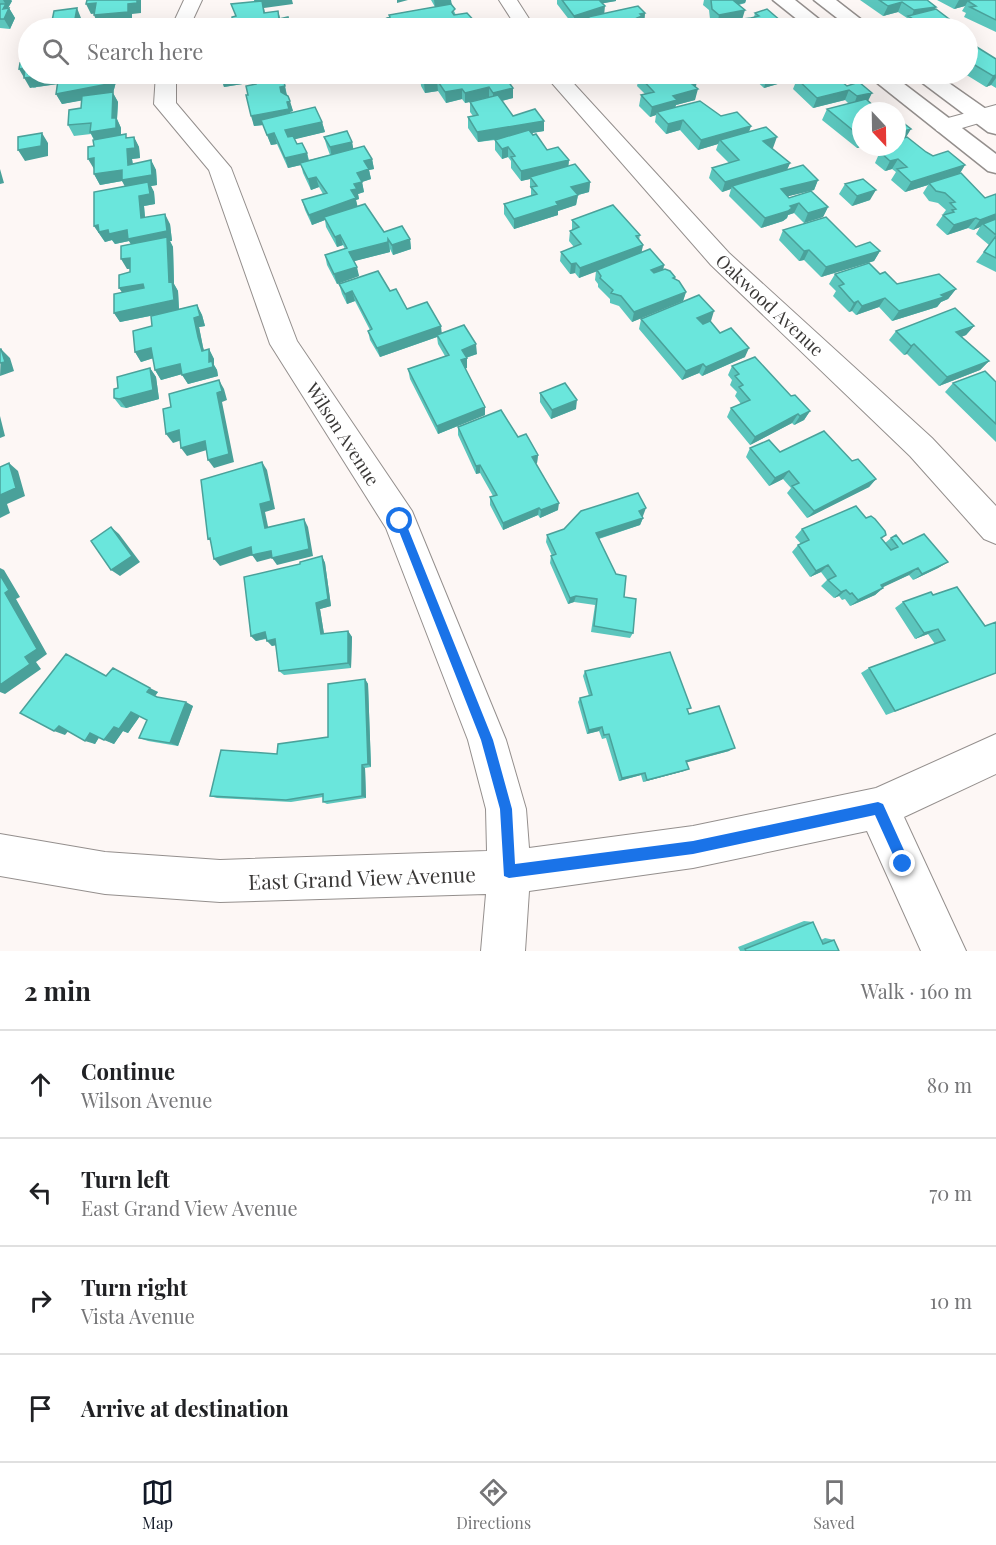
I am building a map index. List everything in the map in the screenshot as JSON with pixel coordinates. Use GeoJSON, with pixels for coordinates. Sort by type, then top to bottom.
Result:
{"type":"FeatureCollection","features":[{"type":"Feature","properties":{"kind":"street"},"geometry":{"type":"LineString","coordinates":[[185,18],[194,0]]}},
{"type":"Feature","properties":{"kind":"street"},"geometry":{"type":"LineString","coordinates":[[508,0],[520,18]]}},
{"type":"Feature","properties":{"kind":"street"},"geometry":{"type":"LineString","coordinates":[[783,0],[807,18]]}},
{"type":"Feature","properties":{"kind":"street"},"geometry":{"type":"LineString","coordinates":[[824,0],[848,18]]}},
{"type":"Feature","properties":{"kind":"street","name":"Wilson Avenue"},"geometry":{"type":"LineString","coordinates":[[166,84],[165,104],[220,168],[284,344],[400,521],[487,740],[506,809],[509,872],[503,951]]}},
{"type":"Feature","properties":{"kind":"street","name":"Oakwood Avenue"},"geometry":{"type":"LineString","coordinates":[[563,84],[720,259],[921,447],[996,529]]}},
{"type":"Feature","properties":{"kind":"street"},"geometry":{"type":"LineString","coordinates":[[891,84],[996,166]]}},
{"type":"Feature","properties":{"kind":"street"},"geometry":{"type":"LineString","coordinates":[[938,84],[991,118]]}},
{"type":"Feature","properties":{"kind":"street"},"geometry":{"type":"LineString","coordinates":[[945,126],[991,118]]}},
{"type":"Feature","properties":{"kind":"street","name":"East Grand View Avenue"},"geometry":{"type":"LineString","coordinates":[[0,855],[105,873],[220,881],[509,872],[693,847],[878,808],[996,754]]}},
{"type":"Feature","properties":{"kind":"street"},"geometry":{"type":"LineString","coordinates":[[878,808],[944,951]]}},
{"type":"Feature","properties":{"kind":"building"},"geometry":{"type":"Polygon","coordinates":[[[87,0],[137,0],[137,3],[128,4],[128,12],[94,15],[96,3],[86,4],[87,0]]]}},
{"type":"Feature","properties":{"kind":"building"},"geometry":{"type":"Polygon","coordinates":[[[562,0],[599,0],[605,6],[574,16],[562,0]]]}},
{"type":"Feature","properties":{"kind":"building"},"geometry":{"type":"Polygon","coordinates":[[[711,0],[736,0],[734,1],[745,10],[719,15],[712,9],[711,0]]]}},
{"type":"Feature","properties":{"kind":"building"},"geometry":{"type":"Polygon","coordinates":[[[879,0],[927,0],[936,7],[914,10],[902,2],[888,6],[879,0]]]}},
{"type":"Feature","properties":{"kind":"building"},"geometry":{"type":"Polygon","coordinates":[[[995,0],[996,20],[970,7],[976,6],[968,1],[995,0]]]}},
{"type":"Feature","properties":{"kind":"building"},"geometry":{"type":"Polygon","coordinates":[[[262,1],[264,13],[278,11],[279,18],[232,18],[236,16],[231,4],[262,1]]]}},
{"type":"Feature","properties":{"kind":"building"},"geometry":{"type":"Polygon","coordinates":[[[0,4],[6,4],[3,9],[9,8],[4,19],[0,19],[0,4]]]}},
{"type":"Feature","properties":{"kind":"building"},"geometry":{"type":"Polygon","coordinates":[[[451,4],[455,9],[452,12],[454,15],[467,13],[472,18],[387,18],[390,17],[389,15],[451,4]]]}},
{"type":"Feature","properties":{"kind":"building"},"geometry":{"type":"Polygon","coordinates":[[[638,6],[645,13],[640,14],[642,16],[637,18],[588,17],[638,6]]]}},
{"type":"Feature","properties":{"kind":"building"},"geometry":{"type":"Polygon","coordinates":[[[77,8],[75,18],[53,18],[54,11],[77,8]]]}},
{"type":"Feature","properties":{"kind":"building"},"geometry":{"type":"Polygon","coordinates":[[[767,9],[777,18],[751,18],[759,16],[755,13],[767,9]]]}},
{"type":"Feature","properties":{"kind":"building"},"geometry":{"type":"Polygon","coordinates":[[[936,9],[948,18],[911,18],[908,16],[936,9]]]}},
{"type":"Feature","properties":{"kind":"building"},"geometry":{"type":"Polygon","coordinates":[[[978,48],[996,59],[996,75],[993,76],[978,67],[978,48]]]}},
{"type":"Feature","properties":{"kind":"building"},"geometry":{"type":"Polygon","coordinates":[[[58,84],[108,84],[56,94],[58,84]]]}},
{"type":"Feature","properties":{"kind":"building"},"geometry":{"type":"Polygon","coordinates":[[[284,84],[285,86],[280,87],[281,92],[288,96],[289,109],[251,116],[246,86],[284,84]]]}},
{"type":"Feature","properties":{"kind":"building"},"geometry":{"type":"Polygon","coordinates":[[[440,84],[510,84],[513,88],[493,93],[489,87],[465,93],[462,89],[445,92],[440,84]]]}},
{"type":"Feature","properties":{"kind":"building"},"geometry":{"type":"Polygon","coordinates":[[[646,84],[692,84],[698,89],[673,96],[677,100],[652,107],[641,95],[654,92],[646,84]]]}},
{"type":"Feature","properties":{"kind":"building"},"geometry":{"type":"Polygon","coordinates":[[[802,84],[845,84],[847,86],[861,84],[872,93],[857,96],[849,90],[817,98],[802,84]]]}},
{"type":"Feature","properties":{"kind":"building"},"geometry":{"type":"Polygon","coordinates":[[[113,92],[112,118],[116,118],[116,128],[90,132],[91,123],[68,125],[69,110],[81,108],[82,96],[113,92]]]}},
{"type":"Feature","properties":{"kind":"building"},"geometry":{"type":"Polygon","coordinates":[[[498,95],[513,116],[535,109],[544,121],[477,132],[468,117],[478,115],[470,102],[498,95]]]}},
{"type":"Feature","properties":{"kind":"building"},"geometry":{"type":"Polygon","coordinates":[[[700,101],[721,116],[737,112],[751,126],[701,140],[683,120],[668,124],[657,112],[700,101]]]}},
{"type":"Feature","properties":{"kind":"building"},"geometry":{"type":"Polygon","coordinates":[[[852,103],[852,130],[827,109],[852,103]]]}},
{"type":"Feature","properties":{"kind":"building"},"geometry":{"type":"Polygon","coordinates":[[[315,107],[322,122],[285,130],[288,137],[293,136],[297,144],[302,143],[307,153],[285,158],[274,133],[267,135],[261,120],[315,107]]]}},
{"type":"Feature","properties":{"kind":"building"},"geometry":{"type":"Polygon","coordinates":[[[766,127],[777,137],[763,141],[790,163],[725,182],[712,168],[739,160],[720,140],[766,127]]]}},
{"type":"Feature","properties":{"kind":"building"},"geometry":{"type":"Polygon","coordinates":[[[529,130],[533,135],[536,134],[547,150],[558,147],[569,160],[521,171],[511,157],[515,156],[508,147],[502,149],[495,140],[529,130]]]}},
{"type":"Feature","properties":{"kind":"building"},"geometry":{"type":"Polygon","coordinates":[[[347,131],[352,142],[330,147],[324,137],[347,131]]]}},
{"type":"Feature","properties":{"kind":"building"},"geometry":{"type":"Polygon","coordinates":[[[42,133],[41,146],[18,150],[18,137],[42,133]]]}},
{"type":"Feature","properties":{"kind":"building"},"geometry":{"type":"Polygon","coordinates":[[[126,134],[126,138],[134,137],[135,148],[127,149],[128,165],[151,160],[152,175],[122,180],[122,170],[94,174],[94,158],[88,159],[88,147],[94,146],[93,140],[126,134]]]}},
{"type":"Feature","properties":{"kind":"building"},"geometry":{"type":"Polygon","coordinates":[[[906,137],[933,156],[948,151],[965,165],[911,182],[897,169],[907,167],[898,159],[890,161],[884,156],[906,156],[906,137]]]}},
{"type":"Feature","properties":{"kind":"building"},"geometry":{"type":"Polygon","coordinates":[[[364,146],[372,159],[364,161],[369,169],[357,173],[362,182],[354,184],[357,189],[351,190],[356,198],[309,215],[302,200],[327,193],[316,177],[308,179],[300,163],[364,146]]]}},
{"type":"Feature","properties":{"kind":"building"},"geometry":{"type":"Polygon","coordinates":[[[575,164],[590,182],[571,187],[578,195],[556,202],[558,205],[514,219],[504,204],[537,194],[531,187],[537,186],[530,177],[575,164]]]}},
{"type":"Feature","properties":{"kind":"building"},"geometry":{"type":"Polygon","coordinates":[[[803,165],[818,180],[781,189],[789,198],[811,191],[828,207],[808,213],[799,203],[790,206],[792,208],[788,211],[765,218],[732,186],[803,165]]]}},
{"type":"Feature","properties":{"kind":"building"},"geometry":{"type":"Polygon","coordinates":[[[961,173],[985,198],[996,194],[996,214],[954,225],[943,215],[954,212],[952,210],[956,209],[950,203],[955,202],[945,193],[936,191],[929,183],[961,173]]]}},
{"type":"Feature","properties":{"kind":"building"},"geometry":{"type":"Polygon","coordinates":[[[863,179],[876,190],[857,196],[845,184],[863,179]]]}},
{"type":"Feature","properties":{"kind":"building"},"geometry":{"type":"Polygon","coordinates":[[[148,182],[150,194],[139,196],[141,218],[165,214],[167,231],[128,239],[127,230],[109,234],[108,230],[99,232],[98,225],[94,226],[94,192],[148,182]]]}},
{"type":"Feature","properties":{"kind":"building"},"geometry":{"type":"Polygon","coordinates":[[[365,204],[384,232],[402,226],[410,239],[392,245],[388,239],[388,242],[349,252],[357,267],[334,274],[325,255],[347,248],[340,235],[335,237],[324,217],[365,204]]]}},
{"type":"Feature","properties":{"kind":"building"},"geometry":{"type":"Polygon","coordinates":[[[613,205],[640,235],[636,236],[643,245],[580,268],[576,263],[571,264],[561,252],[581,244],[570,231],[579,227],[572,220],[613,205]]]}},
{"type":"Feature","properties":{"kind":"building"},"geometry":{"type":"Polygon","coordinates":[[[826,217],[856,247],[870,242],[880,251],[826,267],[809,250],[804,251],[783,230],[826,217]]]}},
{"type":"Feature","properties":{"kind":"building"},"geometry":{"type":"Polygon","coordinates":[[[996,219],[996,235],[983,224],[996,219]]]}},
{"type":"Feature","properties":{"kind":"building"},"geometry":{"type":"Polygon","coordinates":[[[996,236],[996,258],[984,252],[996,236]]]}},
{"type":"Feature","properties":{"kind":"building"},"geometry":{"type":"Polygon","coordinates":[[[167,237],[169,282],[172,281],[174,300],[114,313],[114,294],[144,288],[143,284],[119,288],[119,275],[130,272],[130,258],[121,259],[121,246],[167,237]]]}},
{"type":"Feature","properties":{"kind":"building"},"geometry":{"type":"Polygon","coordinates":[[[650,249],[664,265],[651,270],[654,273],[665,269],[670,271],[675,277],[673,278],[679,281],[686,292],[634,312],[621,296],[611,293],[613,290],[600,278],[597,270],[650,249]]]}},
{"type":"Feature","properties":{"kind":"building"},"geometry":{"type":"Polygon","coordinates":[[[869,263],[880,274],[885,272],[897,284],[939,274],[956,289],[941,295],[944,297],[899,311],[885,298],[862,306],[858,301],[854,303],[839,286],[844,284],[835,274],[869,263]]]}},
{"type":"Feature","properties":{"kind":"building"},"geometry":{"type":"Polygon","coordinates":[[[378,271],[390,291],[396,289],[407,309],[427,302],[441,326],[377,348],[368,331],[372,329],[352,291],[345,294],[339,284],[378,271]]]}},
{"type":"Feature","properties":{"kind":"building"},"geometry":{"type":"Polygon","coordinates":[[[699,295],[714,311],[697,318],[703,324],[710,321],[720,333],[731,328],[749,348],[706,367],[703,364],[686,371],[641,319],[699,295]]]}},
{"type":"Feature","properties":{"kind":"building"},"geometry":{"type":"Polygon","coordinates":[[[197,305],[200,316],[194,318],[198,337],[202,351],[209,349],[209,362],[212,361],[213,367],[182,375],[180,364],[155,370],[151,348],[135,352],[133,331],[152,326],[151,316],[197,305]]]}},
{"type":"Feature","properties":{"kind":"building"},"geometry":{"type":"Polygon","coordinates":[[[955,308],[974,326],[956,332],[989,361],[947,377],[914,344],[911,346],[896,331],[955,308]]]}},
{"type":"Feature","properties":{"kind":"building"},"geometry":{"type":"Polygon","coordinates":[[[464,325],[476,344],[462,350],[467,358],[461,360],[485,407],[437,426],[408,369],[449,355],[437,335],[464,325]]]}},
{"type":"Feature","properties":{"kind":"building"},"geometry":{"type":"Polygon","coordinates":[[[0,349],[5,362],[0,363],[0,349]]]}},
{"type":"Feature","properties":{"kind":"building"},"geometry":{"type":"Polygon","coordinates":[[[755,357],[791,396],[795,395],[810,411],[800,416],[798,414],[755,437],[731,408],[750,400],[739,387],[743,385],[735,376],[739,374],[732,366],[755,357]]]}},
{"type":"Feature","properties":{"kind":"building"},"geometry":{"type":"Polygon","coordinates":[[[150,368],[153,390],[119,399],[114,398],[114,389],[118,388],[117,377],[150,368]]]}},
{"type":"Feature","properties":{"kind":"building"},"geometry":{"type":"Polygon","coordinates":[[[985,371],[996,382],[996,424],[953,383],[985,371]]]}},
{"type":"Feature","properties":{"kind":"building"},"geometry":{"type":"Polygon","coordinates":[[[219,380],[222,391],[217,393],[229,454],[208,460],[205,441],[181,448],[179,430],[166,434],[163,409],[171,407],[169,394],[219,380]]]}},
{"type":"Feature","properties":{"kind":"building"},"geometry":{"type":"Polygon","coordinates":[[[565,383],[577,400],[552,410],[540,393],[565,383]]]}},
{"type":"Feature","properties":{"kind":"building"},"geometry":{"type":"Polygon","coordinates":[[[501,410],[518,437],[526,434],[538,455],[532,457],[559,503],[541,510],[539,508],[503,523],[490,497],[497,495],[480,465],[476,466],[458,427],[501,410]]]}},
{"type":"Feature","properties":{"kind":"building"},"geometry":{"type":"Polygon","coordinates":[[[824,431],[852,461],[858,459],[876,479],[814,511],[792,486],[799,483],[789,471],[775,478],[750,448],[769,440],[780,452],[824,431]]]}},
{"type":"Feature","properties":{"kind":"building"},"geometry":{"type":"Polygon","coordinates":[[[262,462],[271,501],[260,504],[265,528],[304,519],[309,549],[272,558],[271,551],[252,555],[251,547],[214,559],[210,538],[208,539],[201,480],[262,462]]]}},
{"type":"Feature","properties":{"kind":"building"},"geometry":{"type":"Polygon","coordinates":[[[9,463],[16,488],[0,495],[0,467],[9,463]]]}},
{"type":"Feature","properties":{"kind":"building"},"geometry":{"type":"Polygon","coordinates":[[[638,493],[646,508],[639,511],[643,518],[596,533],[616,574],[626,576],[624,597],[636,599],[633,633],[594,626],[597,599],[576,596],[570,598],[551,556],[556,554],[547,535],[564,529],[581,511],[638,493]]]}},
{"type":"Feature","properties":{"kind":"building"},"geometry":{"type":"Polygon","coordinates":[[[856,506],[866,518],[871,516],[875,519],[885,531],[886,535],[881,538],[891,550],[898,547],[891,538],[896,535],[903,544],[924,534],[948,562],[922,574],[918,568],[881,585],[883,588],[858,600],[846,590],[841,592],[828,580],[836,576],[828,565],[816,571],[798,545],[809,540],[802,529],[856,506]]]}},
{"type":"Feature","properties":{"kind":"building"},"geometry":{"type":"Polygon","coordinates":[[[111,527],[132,556],[111,570],[91,541],[111,527]]]}},
{"type":"Feature","properties":{"kind":"building"},"geometry":{"type":"Polygon","coordinates":[[[322,556],[328,599],[316,603],[321,634],[348,631],[348,663],[279,671],[275,639],[267,641],[265,632],[251,636],[244,577],[300,564],[300,562],[322,556]]]}},
{"type":"Feature","properties":{"kind":"building"},"geometry":{"type":"Polygon","coordinates":[[[0,575],[9,590],[5,593],[37,649],[25,657],[30,664],[0,685],[0,575]]]}},
{"type":"Feature","properties":{"kind":"building"},"geometry":{"type":"Polygon","coordinates":[[[957,587],[985,626],[996,622],[996,673],[895,711],[869,668],[945,640],[938,629],[924,633],[903,602],[931,592],[933,595],[957,587]]]}},
{"type":"Feature","properties":{"kind":"building"},"geometry":{"type":"Polygon","coordinates":[[[670,652],[691,708],[687,709],[689,714],[719,706],[735,748],[686,761],[689,769],[647,780],[645,773],[622,778],[609,734],[604,735],[602,727],[589,730],[580,698],[592,695],[585,671],[670,652]]]}},
{"type":"Feature","properties":{"kind":"building"},"geometry":{"type":"Polygon","coordinates":[[[66,654],[106,676],[113,668],[150,688],[147,692],[157,697],[186,702],[170,743],[139,738],[147,720],[131,712],[119,729],[114,727],[104,740],[90,733],[85,741],[59,726],[54,731],[20,713],[66,654]]]}},
{"type":"Feature","properties":{"kind":"building"},"geometry":{"type":"Polygon","coordinates":[[[365,679],[368,764],[362,765],[362,796],[323,802],[323,794],[286,800],[210,796],[221,750],[277,754],[278,744],[328,737],[328,684],[365,679]]]}},
{"type":"Feature","properties":{"kind":"building"},"geometry":{"type":"Polygon","coordinates":[[[813,922],[823,944],[834,940],[839,951],[746,951],[745,949],[813,922]]]}},
{"type":"Feature","properties":{"kind":"route"},"geometry":{"type":"LineString","coordinates":[[400,521],[487,740],[506,809],[509,872],[693,847],[878,808],[903,864]]}}]}
